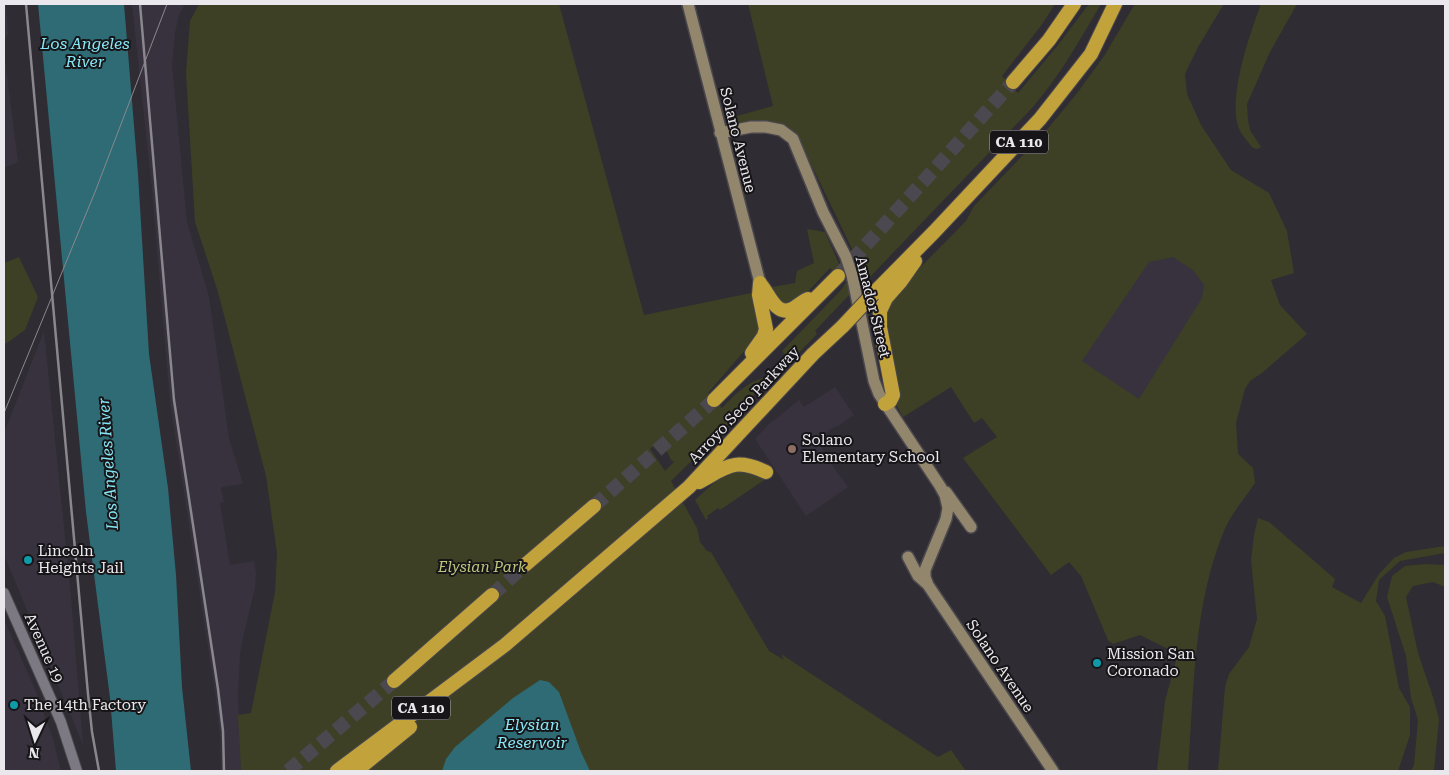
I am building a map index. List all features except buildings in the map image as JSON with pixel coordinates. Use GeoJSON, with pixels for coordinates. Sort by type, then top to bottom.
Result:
{"type":"FeatureCollection","features":[{"type":"Feature","properties":{"kind":"highway"},"geometry":{"type":"LineString","coordinates":[[1013,82],[1049,40],[1074,4]]}},
{"type":"Feature","properties":{"kind":"highway","name":"Arroyo Seco Parkway"},"geometry":{"type":"LineString","coordinates":[[337,771],[505,645],[689,487],[742,429],[935,231],[1040,119],[1066,88],[1096,46],[1115,4]]}},
{"type":"Feature","properties":{"kind":"highway"},"geometry":{"type":"LineString","coordinates":[[1096,46],[1126,4]]}},
{"type":"Feature","properties":{"kind":"highway"},"geometry":{"type":"LineString","coordinates":[[885,404],[890,401],[893,395],[880,327],[882,304],[901,281],[935,231]]}},
{"type":"Feature","properties":{"kind":"highway","name":"Arroyo Seco Parkway"},"geometry":{"type":"LineString","coordinates":[[714,400],[838,276]]}},
{"type":"Feature","properties":{"kind":"highway"},"geometry":{"type":"LineString","coordinates":[[760,283],[770,301],[783,310],[792,309],[803,301],[823,293]]}},
{"type":"Feature","properties":{"kind":"highway"},"geometry":{"type":"LineString","coordinates":[[745,370],[752,352],[764,336],[766,329],[759,294],[760,283]]}},
{"type":"Feature","properties":{"kind":"highway"},"geometry":{"type":"LineString","coordinates":[[689,487],[728,466],[737,464],[753,466],[766,472]]}},
{"type":"Feature","properties":{"kind":"highway"},"geometry":{"type":"LineString","coordinates":[[525,565],[594,506]]}},
{"type":"Feature","properties":{"kind":"highway","name":"CA 110"},"geometry":{"type":"LineString","coordinates":[[394,681],[492,595]]}},
{"type":"Feature","properties":{"kind":"highway"},"geometry":{"type":"LineString","coordinates":[[356,771],[505,645]]}},
{"type":"Feature","properties":{"kind":"main road","name":"Solano Avenue"},"geometry":{"type":"LineString","coordinates":[[688,4],[760,283]]}},
{"type":"Feature","properties":{"kind":"main road","name":"Amador Street"},"geometry":{"type":"LineString","coordinates":[[720,133],[751,127],[766,127],[781,130],[793,139],[823,212],[846,257],[856,290],[874,381],[879,394],[940,486],[947,502],[946,519],[926,565],[926,581]]}},
{"type":"Feature","properties":{"kind":"main road"},"geometry":{"type":"LineString","coordinates":[[940,486],[971,527]]}},
{"type":"Feature","properties":{"kind":"main road","name":"Solano Avenue"},"geometry":{"type":"LineString","coordinates":[[908,557],[918,576],[926,581],[1053,771]]}},
{"type":"Feature","properties":{"kind":"street","name":"Avenue 19"},"geometry":{"type":"LineString","coordinates":[[4,593],[61,722],[77,771]]}},
{"type":"Feature","properties":{"kind":"shaded area"},"geometry":{"type":"Polygon","coordinates":[[[4,4],[6,4],[8,33],[4,41],[4,4]]]}},
{"type":"Feature","properties":{"kind":"shaded area"},"geometry":{"type":"Polygon","coordinates":[[[132,4],[185,4],[179,15],[175,33],[172,65],[187,222],[209,296],[229,438],[243,484],[222,487],[224,502],[220,503],[230,565],[254,561],[256,573],[255,588],[240,655],[238,692],[241,771],[221,771],[220,737],[215,692],[170,402],[152,190],[132,4]]]}},
{"type":"Feature","properties":{"kind":"shaded area"},"geometry":{"type":"Polygon","coordinates":[[[4,51],[18,162],[4,168],[4,51]]]}},
{"type":"Feature","properties":{"kind":"shaded area"},"geometry":{"type":"Polygon","coordinates":[[[1150,207],[1255,275],[1163,415],[1058,346],[1150,207]]]}},
{"type":"Feature","properties":{"kind":"shaded area"},"geometry":{"type":"Polygon","coordinates":[[[44,331],[71,596],[83,745],[4,555],[4,433],[44,331]]]}},
{"type":"Feature","properties":{"kind":"shaded area","name":"Solano Elementary School"},"geometry":{"type":"Polygon","coordinates":[[[835,387],[854,415],[830,429],[824,437],[823,453],[848,487],[806,516],[755,439],[768,425],[799,400],[804,407],[835,387]]]}},
{"type":"Feature","properties":{"kind":"shaded area"},"geometry":{"type":"Polygon","coordinates":[[[4,619],[37,694],[53,739],[61,771],[4,771],[4,619]]]}},
{"type":"Feature","properties":{"kind":"green space","name":"Elysian Park"},"geometry":{"type":"Polygon","coordinates":[[[199,4],[559,4],[644,315],[751,293],[760,326],[757,336],[708,393],[722,408],[749,384],[770,376],[724,429],[671,481],[697,528],[700,542],[707,551],[711,552],[769,651],[784,660],[781,654],[938,757],[951,750],[966,771],[241,771],[238,715],[251,713],[275,592],[277,553],[266,476],[218,292],[195,222],[186,73],[190,21],[199,4]],[[661,439],[650,449],[665,471],[674,462],[671,460],[661,439]]]}},
{"type":"Feature","properties":{"kind":"green space"},"geometry":{"type":"Polygon","coordinates":[[[748,4],[1055,4],[1043,23],[1002,76],[1018,93],[1089,4],[1101,4],[1060,71],[1032,108],[867,280],[799,139],[776,125],[730,128],[726,119],[773,106],[748,4]]]}},
{"type":"Feature","properties":{"kind":"green space"},"geometry":{"type":"Polygon","coordinates":[[[1135,4],[1224,4],[1198,47],[1185,74],[1187,94],[1201,125],[1231,170],[1269,193],[1287,231],[1294,273],[1271,280],[1280,305],[1307,334],[1250,381],[1245,389],[1236,423],[1238,454],[1253,468],[1255,483],[1234,512],[1224,531],[1206,589],[1197,649],[1188,771],[1151,771],[1157,770],[1165,701],[1178,653],[1140,635],[1113,644],[1108,640],[1081,576],[1069,562],[1051,575],[963,458],[997,437],[982,418],[974,423],[951,387],[903,417],[896,404],[882,328],[884,309],[893,295],[966,221],[974,206],[1045,132],[1078,92],[1104,56],[1135,4]],[[1173,257],[1149,262],[1082,361],[1139,399],[1202,298],[1204,285],[1193,270],[1173,257]]]}},
{"type":"Feature","properties":{"kind":"green space"},"geometry":{"type":"Polygon","coordinates":[[[1261,4],[1297,4],[1270,52],[1247,104],[1250,130],[1261,147],[1257,149],[1253,148],[1239,129],[1236,116],[1236,101],[1241,66],[1261,4]]]}},
{"type":"Feature","properties":{"kind":"green space"},"geometry":{"type":"Polygon","coordinates":[[[807,229],[825,232],[846,282],[830,268],[801,299],[783,306],[773,292],[772,287],[795,283],[797,271],[814,263],[807,229]]]}},
{"type":"Feature","properties":{"kind":"green space"},"geometry":{"type":"Polygon","coordinates":[[[19,257],[38,297],[25,330],[4,345],[4,263],[19,257]]]}},
{"type":"Feature","properties":{"kind":"green space"},"geometry":{"type":"Polygon","coordinates":[[[846,282],[850,294],[815,331],[817,334],[790,362],[782,351],[842,289],[846,282]]]}},
{"type":"Feature","properties":{"kind":"green space"},"geometry":{"type":"Polygon","coordinates":[[[736,468],[762,475],[766,479],[720,510],[718,508],[707,516],[706,520],[695,500],[726,472],[736,468]]]}},
{"type":"Feature","properties":{"kind":"green space"},"geometry":{"type":"Polygon","coordinates":[[[1258,518],[1269,522],[1335,579],[1332,587],[1361,603],[1379,574],[1394,558],[1406,552],[1445,546],[1445,553],[1400,561],[1379,580],[1376,601],[1385,616],[1399,688],[1410,707],[1410,735],[1398,771],[1218,771],[1225,687],[1229,674],[1249,647],[1257,619],[1251,560],[1258,518]]]}},
{"type":"Feature","properties":{"kind":"green space"},"geometry":{"type":"Polygon","coordinates":[[[1445,565],[1445,587],[1433,582],[1413,586],[1406,597],[1418,653],[1439,719],[1434,771],[1411,771],[1414,765],[1418,720],[1411,698],[1406,656],[1387,597],[1392,576],[1405,566],[1445,565]]]}},
{"type":"Feature","properties":{"kind":"water","name":"Los Angeles River"},"geometry":{"type":"Polygon","coordinates":[[[38,4],[124,4],[138,174],[149,354],[168,488],[176,575],[182,687],[191,771],[116,771],[110,698],[86,512],[38,4]]]}},
{"type":"Feature","properties":{"kind":"water","name":"Elysian Reservoir"},"geometry":{"type":"Polygon","coordinates":[[[540,680],[549,682],[559,692],[590,771],[442,771],[446,759],[455,747],[513,698],[540,680]]]}},
{"type":"Feature","properties":{"kind":"tunnel"},"geometry":{"type":"LineString","coordinates":[[838,276],[1013,82]]}},
{"type":"Feature","properties":{"kind":"tunnel"},"geometry":{"type":"LineString","coordinates":[[594,506],[714,400]]}},
{"type":"Feature","properties":{"kind":"tunnel"},"geometry":{"type":"LineString","coordinates":[[492,595],[525,565]]}},
{"type":"Feature","properties":{"kind":"tunnel"},"geometry":{"type":"LineString","coordinates":[[288,771],[394,681]]}},
{"type":"Feature","properties":{"kind":"tram line"},"geometry":{"type":"LineString","coordinates":[[4,413],[95,192],[167,4]]}},
{"type":"Feature","properties":{"kind":"railway"},"geometry":{"type":"LineString","coordinates":[[26,4],[88,694],[99,771]]}},
{"type":"Feature","properties":{"kind":"railway"},"geometry":{"type":"LineString","coordinates":[[140,4],[174,400],[218,689],[223,731],[224,771]]}},
{"type":"Feature","properties":{"kind":"place","name":"Solano Elementary School"},"geometry":{"type":"Point","coordinates":[792,449]}},
{"type":"Feature","properties":{"kind":"place","name":"Lincoln Heights Jail"},"geometry":{"type":"Point","coordinates":[28,560]}},
{"type":"Feature","properties":{"kind":"place","name":"Mission San Coronado"},"geometry":{"type":"Point","coordinates":[1097,663]}},
{"type":"Feature","properties":{"kind":"place","name":"The 14th Factory"},"geometry":{"type":"Point","coordinates":[14,705]}}]}
